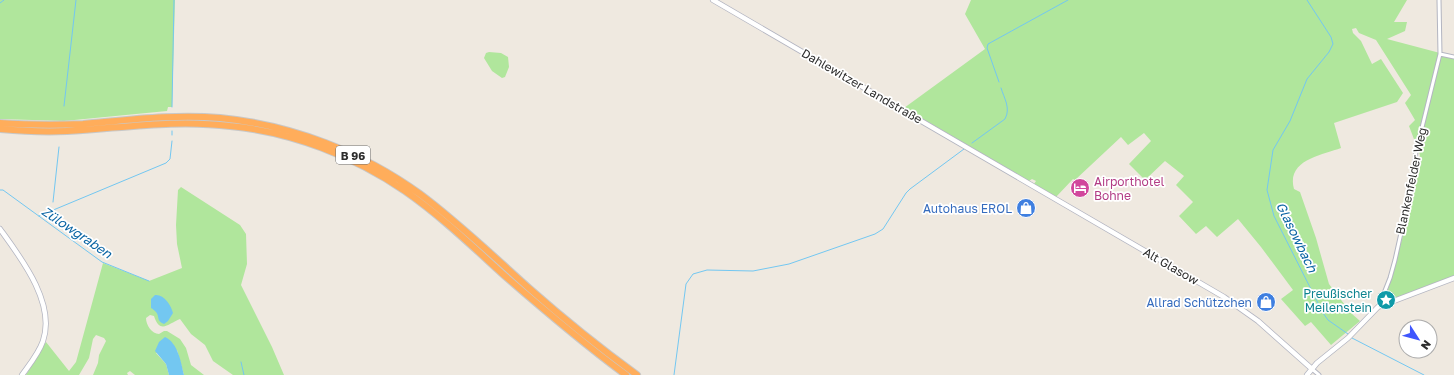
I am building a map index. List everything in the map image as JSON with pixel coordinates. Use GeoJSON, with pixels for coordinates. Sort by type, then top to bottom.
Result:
{"type":"FeatureCollection","features":[{"type":"Feature","properties":{"kind":"highway","name":"B 96"},"geometry":{"type":"LineString","coordinates":[[0,123],[64,125],[154,117],[204,117],[271,126],[331,145],[374,165],[421,195],[463,229],[531,290],[636,375]]}},
{"type":"Feature","properties":{"kind":"highway","name":"B 96"},"geometry":{"type":"LineString","coordinates":[[0,129],[39,132],[152,124],[205,123],[270,133],[310,144],[332,152],[379,175],[419,201],[443,220],[540,306],[626,375]]}},
{"type":"Feature","properties":{"kind":"street","name":"Dahlewitzer Landstraße"},"geometry":{"type":"LineString","coordinates":[[713,0],[1011,173]]}},
{"type":"Feature","properties":{"kind":"street","name":"Blankenfelder Weg"},"geometry":{"type":"LineString","coordinates":[[1378,307],[1386,289],[1395,260],[1407,206],[1416,152],[1440,54],[1439,0]]}},
{"type":"Feature","properties":{"kind":"street"},"geometry":{"type":"LineString","coordinates":[[1440,54],[1454,57]]}},
{"type":"Feature","properties":{"kind":"street","name":"Alt Glasow"},"geometry":{"type":"LineString","coordinates":[[1011,173],[1224,297],[1258,321],[1319,375]]}},
{"type":"Feature","properties":{"kind":"street"},"geometry":{"type":"LineString","coordinates":[[0,229],[30,273],[42,300],[45,313],[46,327],[43,341],[22,375]]}},
{"type":"Feature","properties":{"kind":"street"},"geometry":{"type":"LineString","coordinates":[[1307,375],[1312,368],[1353,334],[1378,307],[1454,278]]}},
{"type":"Feature","properties":{"kind":"green space"},"geometry":{"type":"Polygon","coordinates":[[[0,0],[175,0],[172,107],[168,107],[167,111],[64,121],[0,119],[0,0]]]}},
{"type":"Feature","properties":{"kind":"green space"},"geometry":{"type":"Polygon","coordinates":[[[971,0],[1407,0],[1394,22],[1407,22],[1405,31],[1387,39],[1454,57],[1454,276],[1390,301],[1385,300],[1402,239],[1420,155],[1409,126],[1415,120],[1405,103],[1411,95],[1376,40],[1359,33],[1356,28],[1352,29],[1353,33],[1361,41],[1372,64],[1381,59],[1403,93],[1397,102],[1334,123],[1341,148],[1307,160],[1295,171],[1293,179],[1294,189],[1300,192],[1316,238],[1329,284],[1351,313],[1360,321],[1331,345],[1311,322],[1305,326],[1281,299],[1293,290],[1238,219],[1217,237],[1206,226],[1196,234],[1179,216],[1193,202],[1176,185],[1184,176],[1165,161],[1145,180],[1129,164],[1151,141],[1144,133],[1128,145],[1121,137],[1075,180],[1073,179],[1056,197],[1034,184],[1036,181],[1032,179],[1029,181],[904,108],[985,49],[965,14],[971,0]]]}},
{"type":"Feature","properties":{"kind":"green space"},"geometry":{"type":"Polygon","coordinates":[[[486,53],[501,53],[508,57],[509,67],[505,77],[502,78],[492,71],[484,58],[486,53]]]}},
{"type":"Feature","properties":{"kind":"green space"},"geometry":{"type":"Polygon","coordinates":[[[181,187],[240,225],[246,234],[247,264],[241,285],[272,347],[284,375],[233,375],[213,361],[205,345],[191,334],[180,319],[169,325],[162,326],[156,322],[154,316],[150,315],[146,318],[146,321],[152,331],[159,334],[167,331],[180,339],[186,348],[191,365],[204,375],[184,375],[177,350],[156,353],[166,364],[169,375],[135,375],[130,371],[127,373],[128,375],[93,375],[98,363],[99,355],[106,341],[104,338],[96,335],[93,339],[89,358],[79,375],[26,375],[46,342],[69,371],[76,362],[103,263],[149,281],[182,268],[177,244],[176,225],[178,190],[181,187]]]}},
{"type":"Feature","properties":{"kind":"water"},"geometry":{"type":"Polygon","coordinates":[[[155,295],[161,296],[167,301],[173,313],[164,324],[160,322],[156,312],[151,308],[151,299],[155,295]]]}},
{"type":"Feature","properties":{"kind":"water"},"geometry":{"type":"Polygon","coordinates":[[[165,337],[176,348],[184,375],[169,375],[166,364],[155,351],[159,342],[165,337]]]}},
{"type":"Feature","properties":{"kind":"waterway"},"geometry":{"type":"LineString","coordinates":[[0,3],[4,0]]}},
{"type":"Feature","properties":{"kind":"waterway"},"geometry":{"type":"LineString","coordinates":[[64,106],[76,0]]}},
{"type":"Feature","properties":{"kind":"waterway"},"geometry":{"type":"LineString","coordinates":[[172,107],[174,0]]}},
{"type":"Feature","properties":{"kind":"waterway"},"geometry":{"type":"LineString","coordinates":[[999,82],[987,48],[988,44],[1068,0]]}},
{"type":"Feature","properties":{"kind":"waterway","name":"Glasowbach"},"geometry":{"type":"LineString","coordinates":[[1307,0],[1331,37],[1333,44],[1329,52],[1307,79],[1290,121],[1273,150],[1267,190],[1274,216],[1323,313],[1328,320],[1348,334]]}},
{"type":"Feature","properties":{"kind":"waterway"},"geometry":{"type":"LineString","coordinates":[[972,143],[1005,119],[1007,115],[1007,107],[1001,88]]}},
{"type":"Feature","properties":{"kind":"waterway"},"geometry":{"type":"LineString","coordinates":[[39,216],[166,163],[170,159],[172,141]]}},
{"type":"Feature","properties":{"kind":"waterway"},"geometry":{"type":"LineString","coordinates":[[53,202],[59,147]]}},
{"type":"Feature","properties":{"kind":"waterway"},"geometry":{"type":"LineString","coordinates":[[674,375],[686,284],[693,274],[707,270],[753,271],[789,264],[875,234],[883,229],[910,189],[964,149]]}},
{"type":"Feature","properties":{"kind":"waterway","name":"Zülowgraben"},"geometry":{"type":"LineString","coordinates":[[0,190],[3,190],[102,262],[149,281]]}},
{"type":"Feature","properties":{"kind":"waterway","name":"Glasowbach"},"geometry":{"type":"LineString","coordinates":[[1352,338],[1424,375]]}},
{"type":"Feature","properties":{"kind":"waterway"},"geometry":{"type":"LineString","coordinates":[[241,362],[244,375]]}},
{"type":"Feature","properties":{"kind":"place","name":"Airporthotel Bohne"},"geometry":{"type":"Point","coordinates":[1080,188]}},
{"type":"Feature","properties":{"kind":"place","name":"Autohaus EROL"},"geometry":{"type":"Point","coordinates":[1026,208]}},
{"type":"Feature","properties":{"kind":"place","name":"Preußischer Meilenstein"},"geometry":{"type":"Point","coordinates":[1386,300]}},
{"type":"Feature","properties":{"kind":"place","name":"Allrad Schützchen"},"geometry":{"type":"Point","coordinates":[1266,302]}}]}
